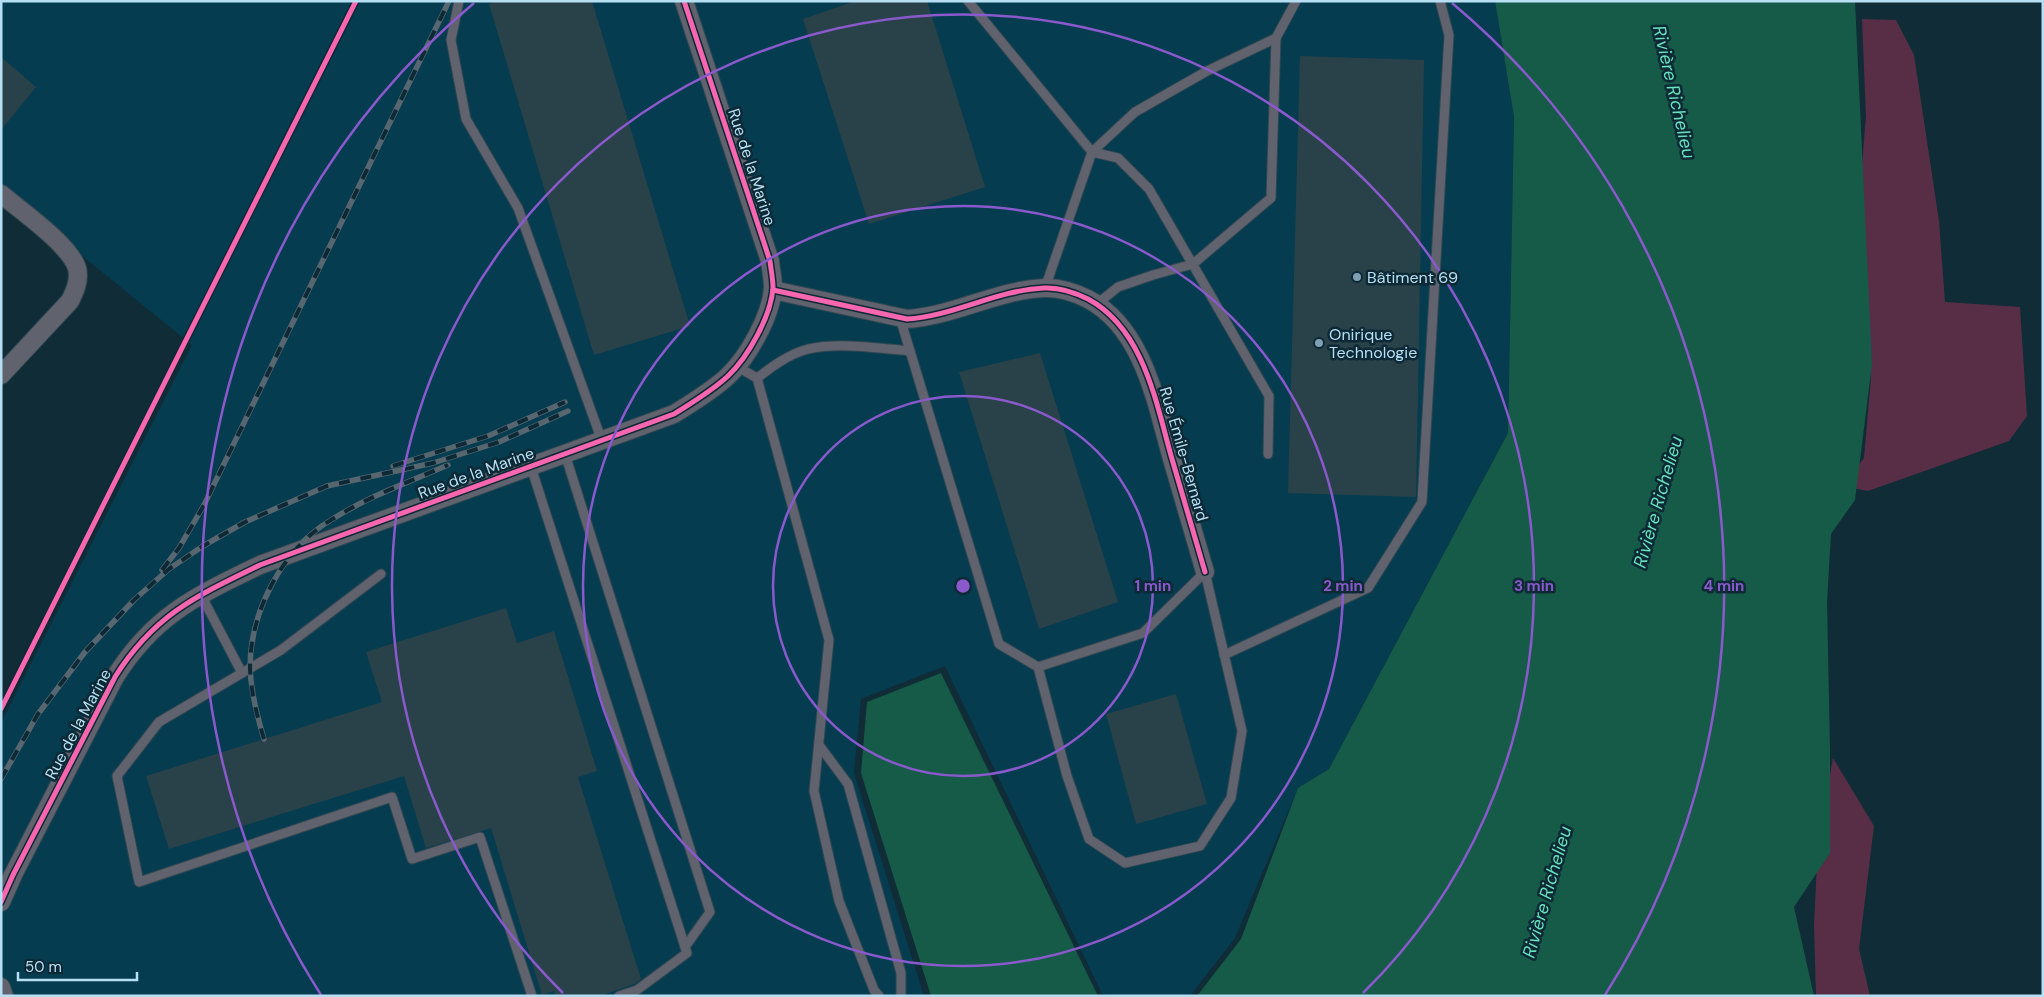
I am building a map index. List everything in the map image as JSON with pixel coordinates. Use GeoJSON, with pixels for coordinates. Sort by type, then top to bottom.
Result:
{"type":"FeatureCollection","features":[{"type":"Feature","properties":{"kind":"street","name":"Rue de la Marine"},"geometry":{"type":"LineString","coordinates":[[1,902],[115,677],[130,652],[162,620],[201,595],[260,565],[674,414],[702,397],[736,366],[758,334],[773,290],[770,261],[684,1]]}},
{"type":"Feature","properties":{"kind":"street"},"geometry":{"type":"LineString","coordinates":[[1,194],[62,246],[77,266],[78,278],[70,301],[1,375]]}},
{"type":"Feature","properties":{"kind":"street","name":"Rue Émile-Bernard"},"geometry":{"type":"LineString","coordinates":[[773,290],[900,318],[922,318],[1004,295],[1045,288],[1064,289],[1098,304],[1113,317],[1125,332],[1147,375],[1205,572]]}},
{"type":"Feature","properties":{"kind":"street"},"geometry":{"type":"LineString","coordinates":[[1,987],[4,996]]}},
{"type":"Feature","properties":{"kind":"lane"},"geometry":{"type":"LineString","coordinates":[[459,1],[451,40],[466,119],[518,208],[602,441]]}},
{"type":"Feature","properties":{"kind":"lane"},"geometry":{"type":"LineString","coordinates":[[968,1],[1092,152],[1118,158],[1149,189],[1269,396],[1268,454]]}},
{"type":"Feature","properties":{"kind":"lane"},"geometry":{"type":"LineString","coordinates":[[1098,304],[1118,287],[1193,264],[1271,198],[1276,38],[1296,1]]}},
{"type":"Feature","properties":{"kind":"lane"},"geometry":{"type":"LineString","coordinates":[[1224,655],[1368,588],[1422,502],[1449,35],[1440,1]]}},
{"type":"Feature","properties":{"kind":"lane"},"geometry":{"type":"LineString","coordinates":[[1045,288],[1092,152],[1135,112],[1206,71],[1276,38]]}},
{"type":"Feature","properties":{"kind":"lane"},"geometry":{"type":"LineString","coordinates":[[900,318],[998,644],[1038,668],[1067,776],[1089,839],[1125,862],[1200,846],[1231,798],[1242,731],[1205,572]]}},
{"type":"Feature","properties":{"kind":"lane"},"geometry":{"type":"LineString","coordinates":[[757,378],[780,361],[808,350],[856,346],[910,351]]}},
{"type":"Feature","properties":{"kind":"lane"},"geometry":{"type":"LineString","coordinates":[[736,366],[757,378],[829,640],[814,791],[839,901],[874,990],[879,996]]}},
{"type":"Feature","properties":{"kind":"lane"},"geometry":{"type":"LineString","coordinates":[[565,454],[710,912],[685,947]]}},
{"type":"Feature","properties":{"kind":"lane"},"geometry":{"type":"LineString","coordinates":[[531,467],[687,953],[637,990],[619,996]]}},
{"type":"Feature","properties":{"kind":"lane"},"geometry":{"type":"LineString","coordinates":[[1038,668],[1143,634],[1205,572]]}},
{"type":"Feature","properties":{"kind":"lane"},"geometry":{"type":"LineString","coordinates":[[381,574],[281,650],[159,722],[117,776],[139,882],[392,797],[412,859],[480,837],[532,996]]}},
{"type":"Feature","properties":{"kind":"lane"},"geometry":{"type":"LineString","coordinates":[[201,595],[242,673]]}},
{"type":"Feature","properties":{"kind":"lane"},"geometry":{"type":"LineString","coordinates":[[819,745],[848,784],[901,973],[900,996]]}},
{"type":"Feature","properties":{"kind":"shaded area"},"geometry":{"type":"Polygon","coordinates":[[[1,1],[1495,1],[1514,117],[1508,433],[1329,769],[1298,788],[1235,938],[1190,996],[1107,996],[1102,994],[945,666],[861,699],[854,773],[924,996],[1,996],[1,723],[192,345],[1,190],[1,1]]]}},
{"type":"Feature","properties":{"kind":"shaded area"},"geometry":{"type":"Polygon","coordinates":[[[1862,19],[1896,20],[1914,55],[1939,221],[1945,302],[2020,307],[2027,416],[2009,441],[1868,491],[1842,486],[1864,458],[1871,377],[1858,214],[1866,116],[1862,19]]]}},
{"type":"Feature","properties":{"kind":"shaded area"},"geometry":{"type":"Polygon","coordinates":[[[1833,758],[1874,826],[1859,949],[1870,996],[1816,996],[1814,925],[1818,843],[1833,758]]]}},
{"type":"Feature","properties":{"kind":"water","name":"Rivière Richelieu"},"geometry":{"type":"Polygon","coordinates":[[[1495,1],[1855,1],[1872,364],[1855,500],[1831,534],[1827,602],[1830,853],[1794,907],[1814,996],[1197,996],[1241,939],[1298,788],[1329,769],[1508,433],[1514,117],[1495,1]]]}},
{"type":"Feature","properties":{"kind":"water"},"geometry":{"type":"Polygon","coordinates":[[[941,673],[1098,996],[931,996],[861,773],[867,702],[941,673]]]}},
{"type":"Feature","properties":{"kind":"building"},"geometry":{"type":"Polygon","coordinates":[[[497,1],[592,1],[690,326],[594,355],[489,4],[497,1]]]}},
{"type":"Feature","properties":{"kind":"building"},"geometry":{"type":"Polygon","coordinates":[[[855,1],[927,1],[985,187],[869,224],[803,19],[855,1]]]}},
{"type":"Feature","properties":{"kind":"building","name":"Bâtiment 69"},"geometry":{"type":"Polygon","coordinates":[[[1300,56],[1424,60],[1416,497],[1288,493],[1300,56]]]}},
{"type":"Feature","properties":{"kind":"building"},"geometry":{"type":"Polygon","coordinates":[[[1,57],[36,87],[1,130],[1,57]]]}},
{"type":"Feature","properties":{"kind":"building"},"geometry":{"type":"Polygon","coordinates":[[[1040,353],[1118,602],[1039,629],[959,372],[1040,353]]]}},
{"type":"Feature","properties":{"kind":"building"},"geometry":{"type":"Polygon","coordinates":[[[506,608],[517,643],[554,631],[597,771],[578,777],[641,979],[634,984],[600,996],[555,996],[554,991],[542,995],[491,828],[426,848],[404,776],[169,849],[146,776],[382,702],[366,652],[506,608]]]}},
{"type":"Feature","properties":{"kind":"building"},"geometry":{"type":"Polygon","coordinates":[[[1176,694],[1207,804],[1136,824],[1106,714],[1176,694]]]}},
{"type":"Feature","properties":{"kind":"railway"},"geometry":{"type":"LineString","coordinates":[[162,570],[179,548],[204,505],[449,1]]}},
{"type":"Feature","properties":{"kind":"railway"},"geometry":{"type":"LineString","coordinates":[[393,466],[488,436],[565,402]]}},
{"type":"Feature","properties":{"kind":"railway"},"geometry":{"type":"LineString","coordinates":[[1,779],[38,714],[85,652],[135,599],[169,569],[203,546],[245,522],[327,486],[433,463],[499,442],[568,411]]}},
{"type":"Feature","properties":{"kind":"railway"},"geometry":{"type":"LineString","coordinates":[[264,739],[252,686],[250,668],[251,647],[263,604],[272,584],[284,565],[313,532],[331,520],[374,497],[448,465]]}},
{"type":"Feature","properties":{"kind":"cycle path"},"geometry":{"type":"LineString","coordinates":[[1,709],[356,1]]}},
{"type":"Feature","properties":{"kind":"cycle path"},"geometry":{"type":"LineString","coordinates":[[1,902],[115,677],[145,638],[178,609],[260,565],[674,414],[702,396],[736,368],[757,335],[768,311],[773,288],[770,261],[684,1]]}},
{"type":"Feature","properties":{"kind":"cycle path"},"geometry":{"type":"LineString","coordinates":[[773,290],[907,319],[942,313],[1009,293],[1044,288],[1061,289],[1088,299],[1107,312],[1122,329],[1135,348],[1145,369],[1205,572]]}},
{"type":"Feature","properties":{"kind":"place","name":"Bâtiment 69"},"geometry":{"type":"Point","coordinates":[1357,277]}},
{"type":"Feature","properties":{"kind":"place","name":"Onirique Technologie"},"geometry":{"type":"Point","coordinates":[1319,343]}}]}
